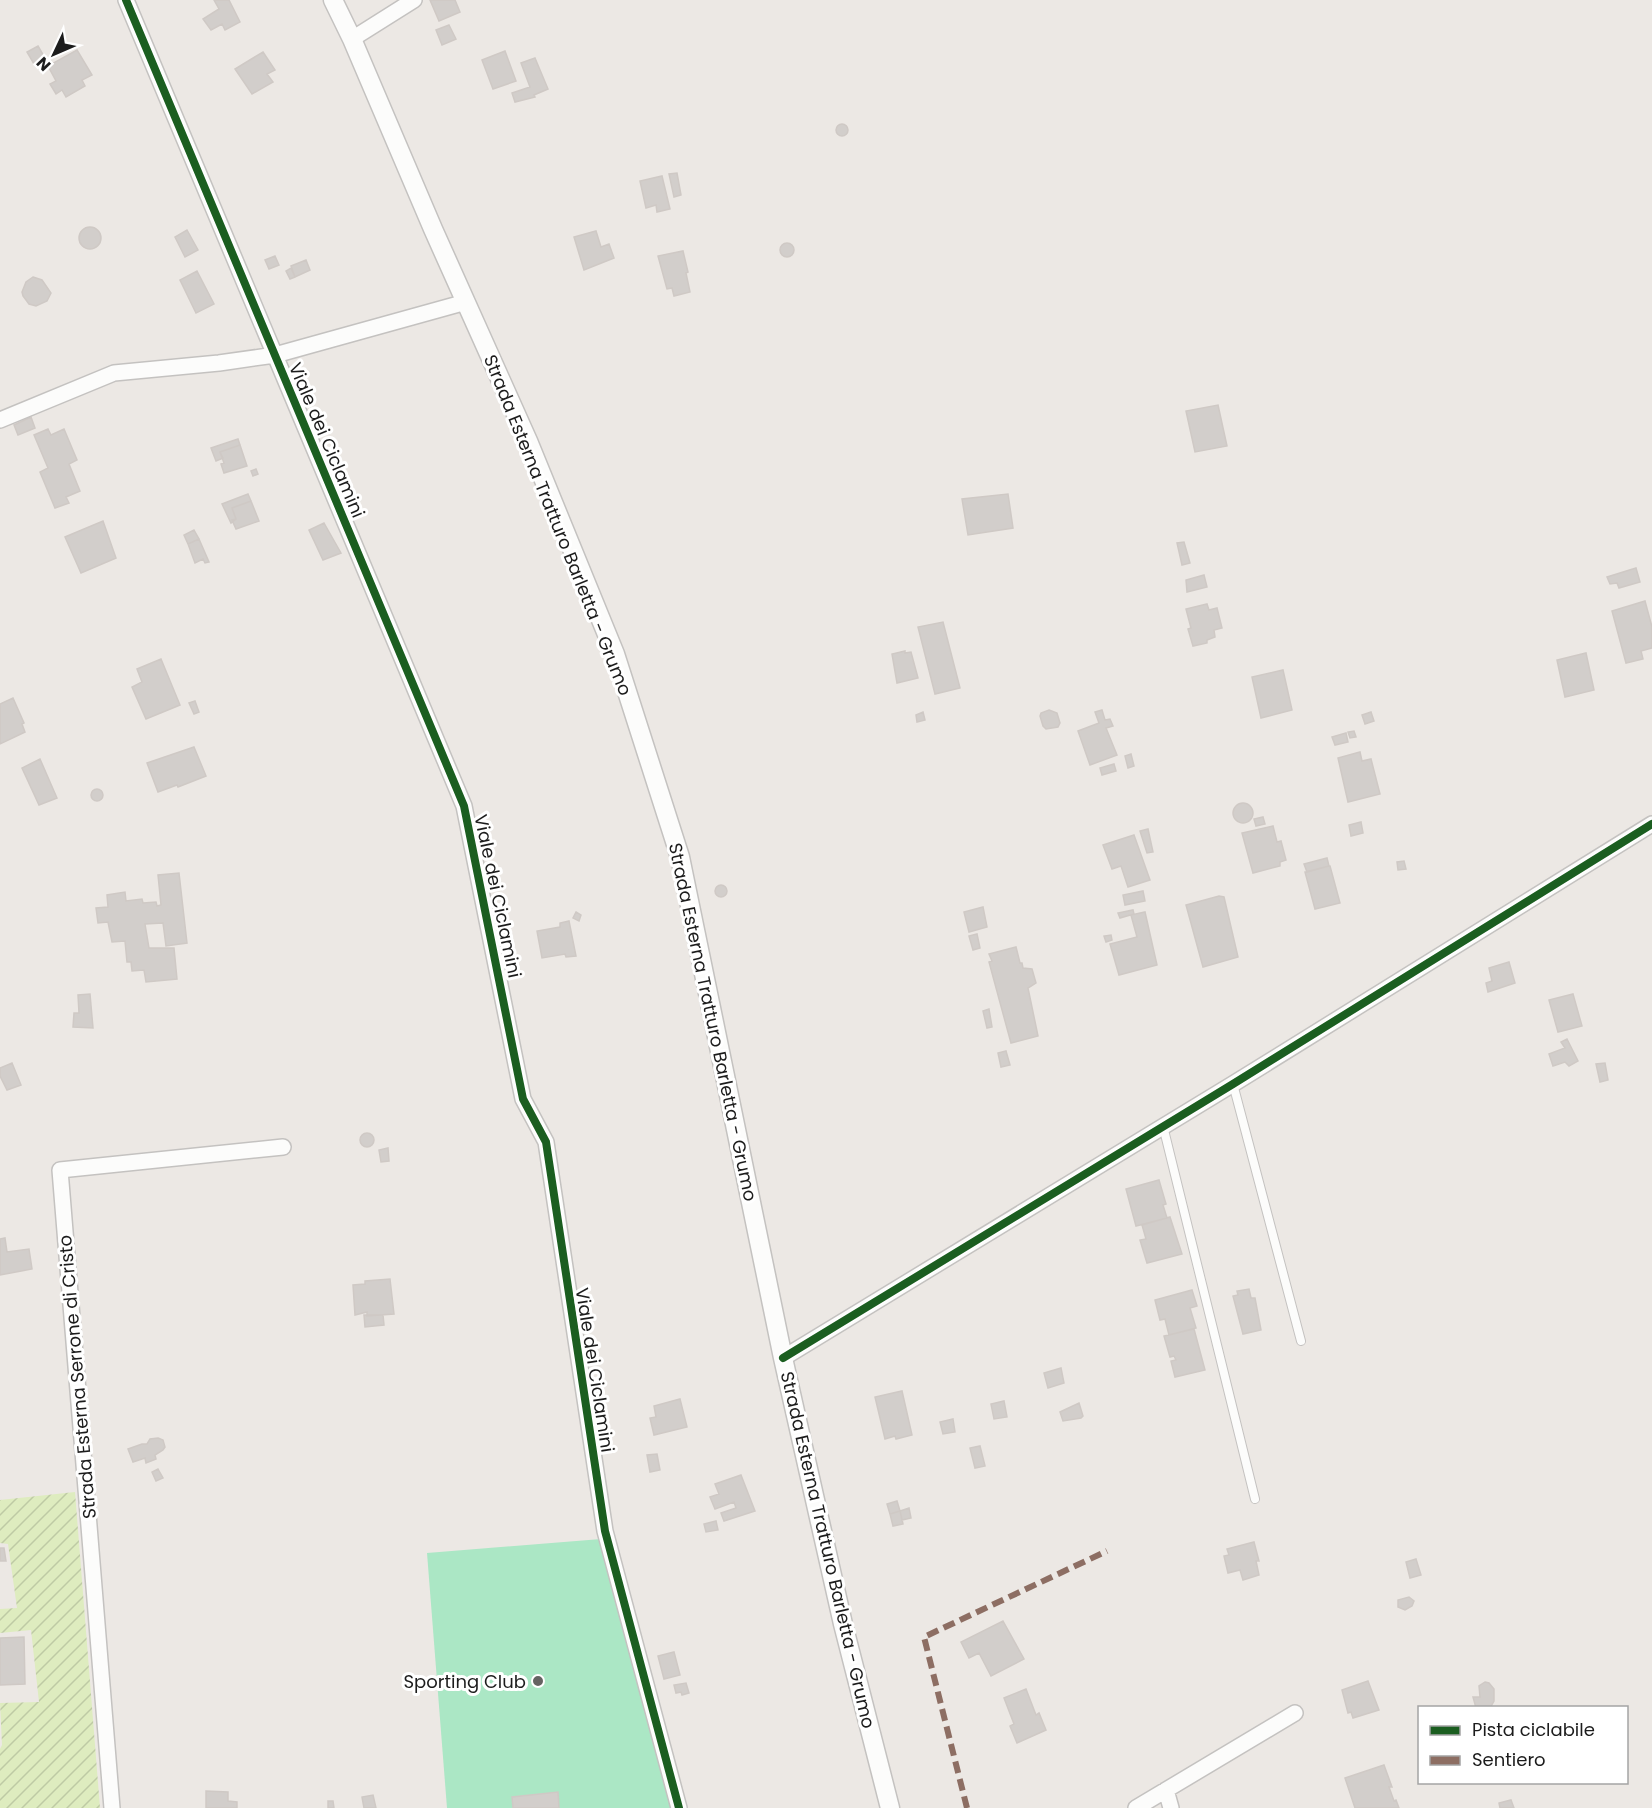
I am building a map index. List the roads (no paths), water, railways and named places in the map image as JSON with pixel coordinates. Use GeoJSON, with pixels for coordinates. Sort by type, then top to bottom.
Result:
{"type":"FeatureCollection","features":[{"type":"Feature","properties":{"kind":"street","name":"Viale dei Ciclamini"},"geometry":{"type":"LineString","coordinates":[[126,0],[464,806],[523,1099],[546,1142],[605,1531],[679,1808]]}},
{"type":"Feature","properties":{"kind":"street","name":"Strada Esterna Tratturo Barletta - Grumo"},"geometry":{"type":"LineString","coordinates":[[333,0],[528,441],[615,654],[680,857],[783,1358],[843,1624],[890,1808]]}},
{"type":"Feature","properties":{"kind":"street"},"geometry":{"type":"LineString","coordinates":[[352,39],[414,0]]}},
{"type":"Feature","properties":{"kind":"street"},"geometry":{"type":"LineString","coordinates":[[0,420],[114,373],[275,355],[466,302]]}},
{"type":"Feature","properties":{"kind":"street"},"geometry":{"type":"LineString","coordinates":[[783,1358],[1233,1084],[1652,824]]}},
{"type":"Feature","properties":{"kind":"street","name":"Strada Esterna Serrone di Cristo"},"geometry":{"type":"LineString","coordinates":[[112,1808],[60,1170],[283,1147]]}},
{"type":"Feature","properties":{"kind":"street"},"geometry":{"type":"LineString","coordinates":[[1136,1808],[1295,1713]]}},
{"type":"Feature","properties":{"kind":"street"},"geometry":{"type":"LineString","coordinates":[[1166,1790],[1171,1808]]}},
{"type":"Feature","properties":{"kind":"lane"},"geometry":{"type":"LineString","coordinates":[[1233,1084],[1301,1341]]}},
{"type":"Feature","properties":{"kind":"lane"},"geometry":{"type":"LineString","coordinates":[[1163,1126],[1255,1499]]}},
{"type":"Feature","properties":{"kind":"place","name":"Sporting Club"},"geometry":{"type":"Point","coordinates":[538,1681]}}]}
